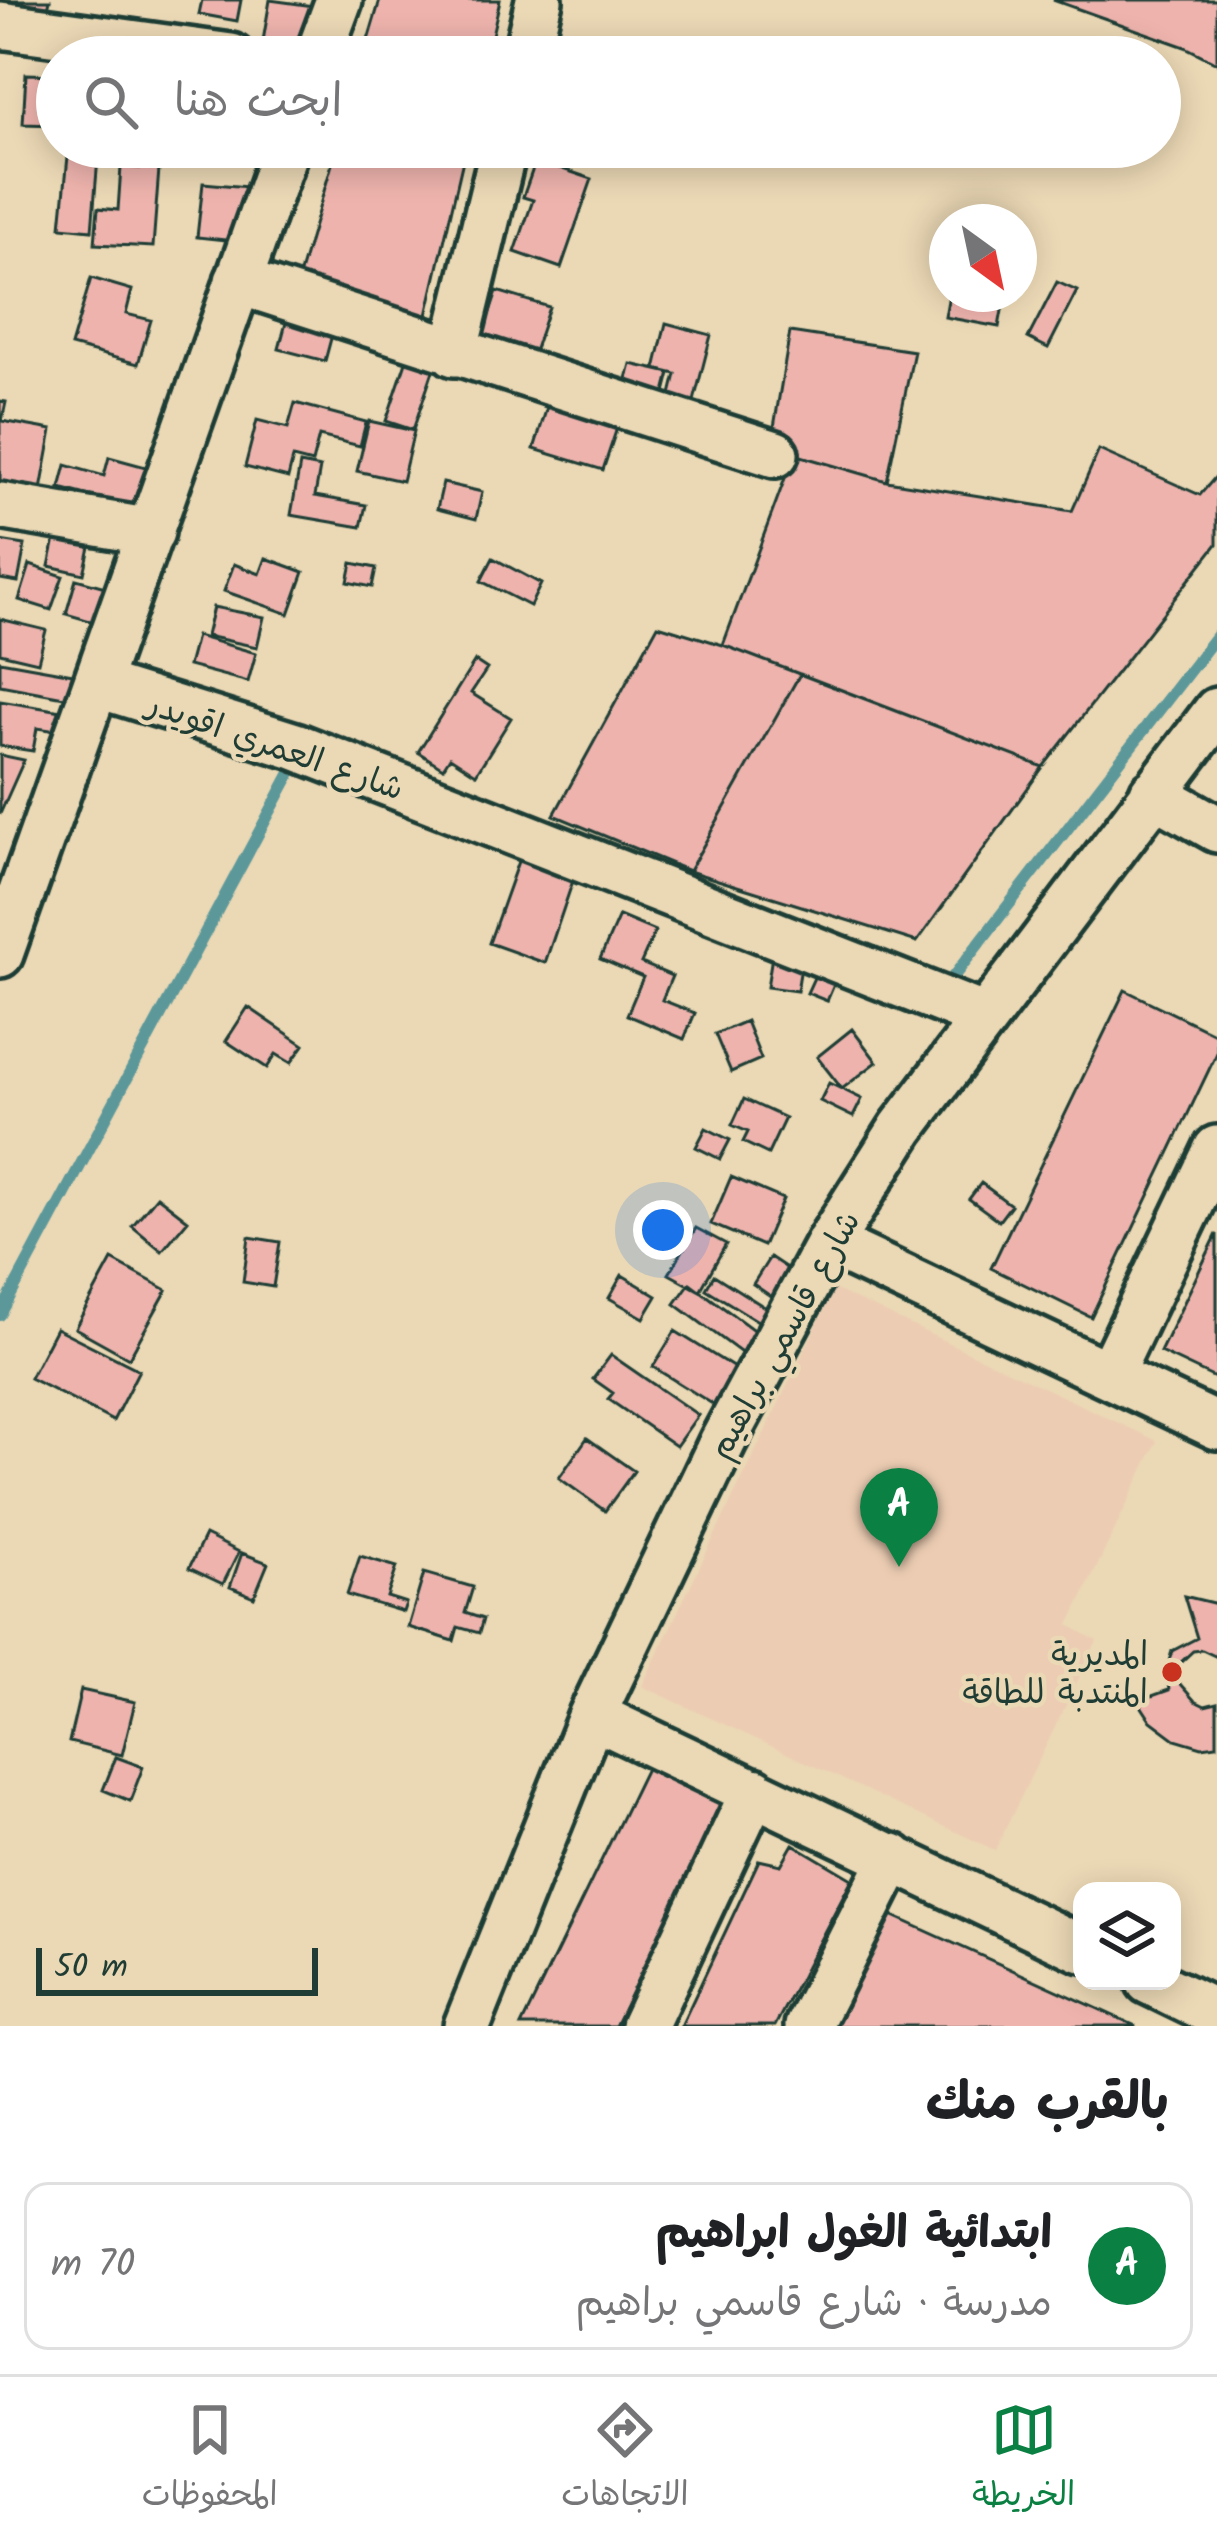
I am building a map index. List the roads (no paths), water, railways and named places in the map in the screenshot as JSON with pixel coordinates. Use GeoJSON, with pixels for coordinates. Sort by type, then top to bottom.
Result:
{"type":"FeatureCollection","features":[{"type":"Feature","properties":{"kind":"street"},"geometry":{"type":"LineString","coordinates":[[326,36],[339,0]]}},
{"type":"Feature","properties":{"kind":"street"},"geometry":{"type":"LineString","coordinates":[[531,36],[539,0]]}},
{"type":"Feature","properties":{"kind":"street"},"geometry":{"type":"LineString","coordinates":[[0,25],[79,36]]}},
{"type":"Feature","properties":{"kind":"street"},"geometry":{"type":"LineString","coordinates":[[0,954],[278,168]]}},
{"type":"Feature","properties":{"kind":"street"},"geometry":{"type":"LineString","coordinates":[[454,353],[499,168]]}},
{"type":"Feature","properties":{"kind":"street"},"geometry":{"type":"LineString","coordinates":[[238,281],[775,454]]}},
{"type":"Feature","properties":{"kind":"street"},"geometry":{"type":"LineString","coordinates":[[0,506],[151,532]]}},
{"type":"Feature","properties":{"kind":"street","name":"شارع العمري اقويدر"},"geometry":{"type":"LineString","coordinates":[[96,683],[296,746],[985,1017]]}},
{"type":"Feature","properties":{"kind":"street","name":"شارع قاسمي براهيم"},"geometry":{"type":"LineString","coordinates":[[466,2026],[592,1715],[723,1441],[830,1243],[902,1128],[1217,711]]}},
{"type":"Feature","properties":{"kind":"street"},"geometry":{"type":"LineString","coordinates":[[1153,793],[1217,829]]}},
{"type":"Feature","properties":{"kind":"street"},"geometry":{"type":"LineString","coordinates":[[1109,1375],[1217,1149]]}},
{"type":"Feature","properties":{"kind":"street"},"geometry":{"type":"LineString","coordinates":[[830,1243],[1217,1426]]}},
{"type":"Feature","properties":{"kind":"street"},"geometry":{"type":"LineString","coordinates":[[592,1715],[1073,1945]]}},
{"type":"Feature","properties":{"kind":"street"},"geometry":{"type":"LineString","coordinates":[[644,2026],[754,1791]]}},
{"type":"Feature","properties":{"kind":"street"},"geometry":{"type":"LineString","coordinates":[[808,2026],[893,1857]]}},
{"type":"Feature","properties":{"kind":"street"},"geometry":{"type":"LineString","coordinates":[[1168,1990],[1217,2014]]}},
{"type":"Feature","properties":{"kind":"waterway"},"geometry":{"type":"LineString","coordinates":[[943,990],[1217,635]]}},
{"type":"Feature","properties":{"kind":"waterway"},"geometry":{"type":"LineString","coordinates":[[0,1315],[293,769]]}},
{"type":"Feature","properties":{"kind":"place","name":"ابتدائية الغول ابراهيم"},"geometry":{"type":"Point","coordinates":[899,1567]}},
{"type":"Feature","properties":{"kind":"place","name":"المديرية المنتدبة للطاقة"},"geometry":{"type":"Point","coordinates":[1172,1672]}}]}
